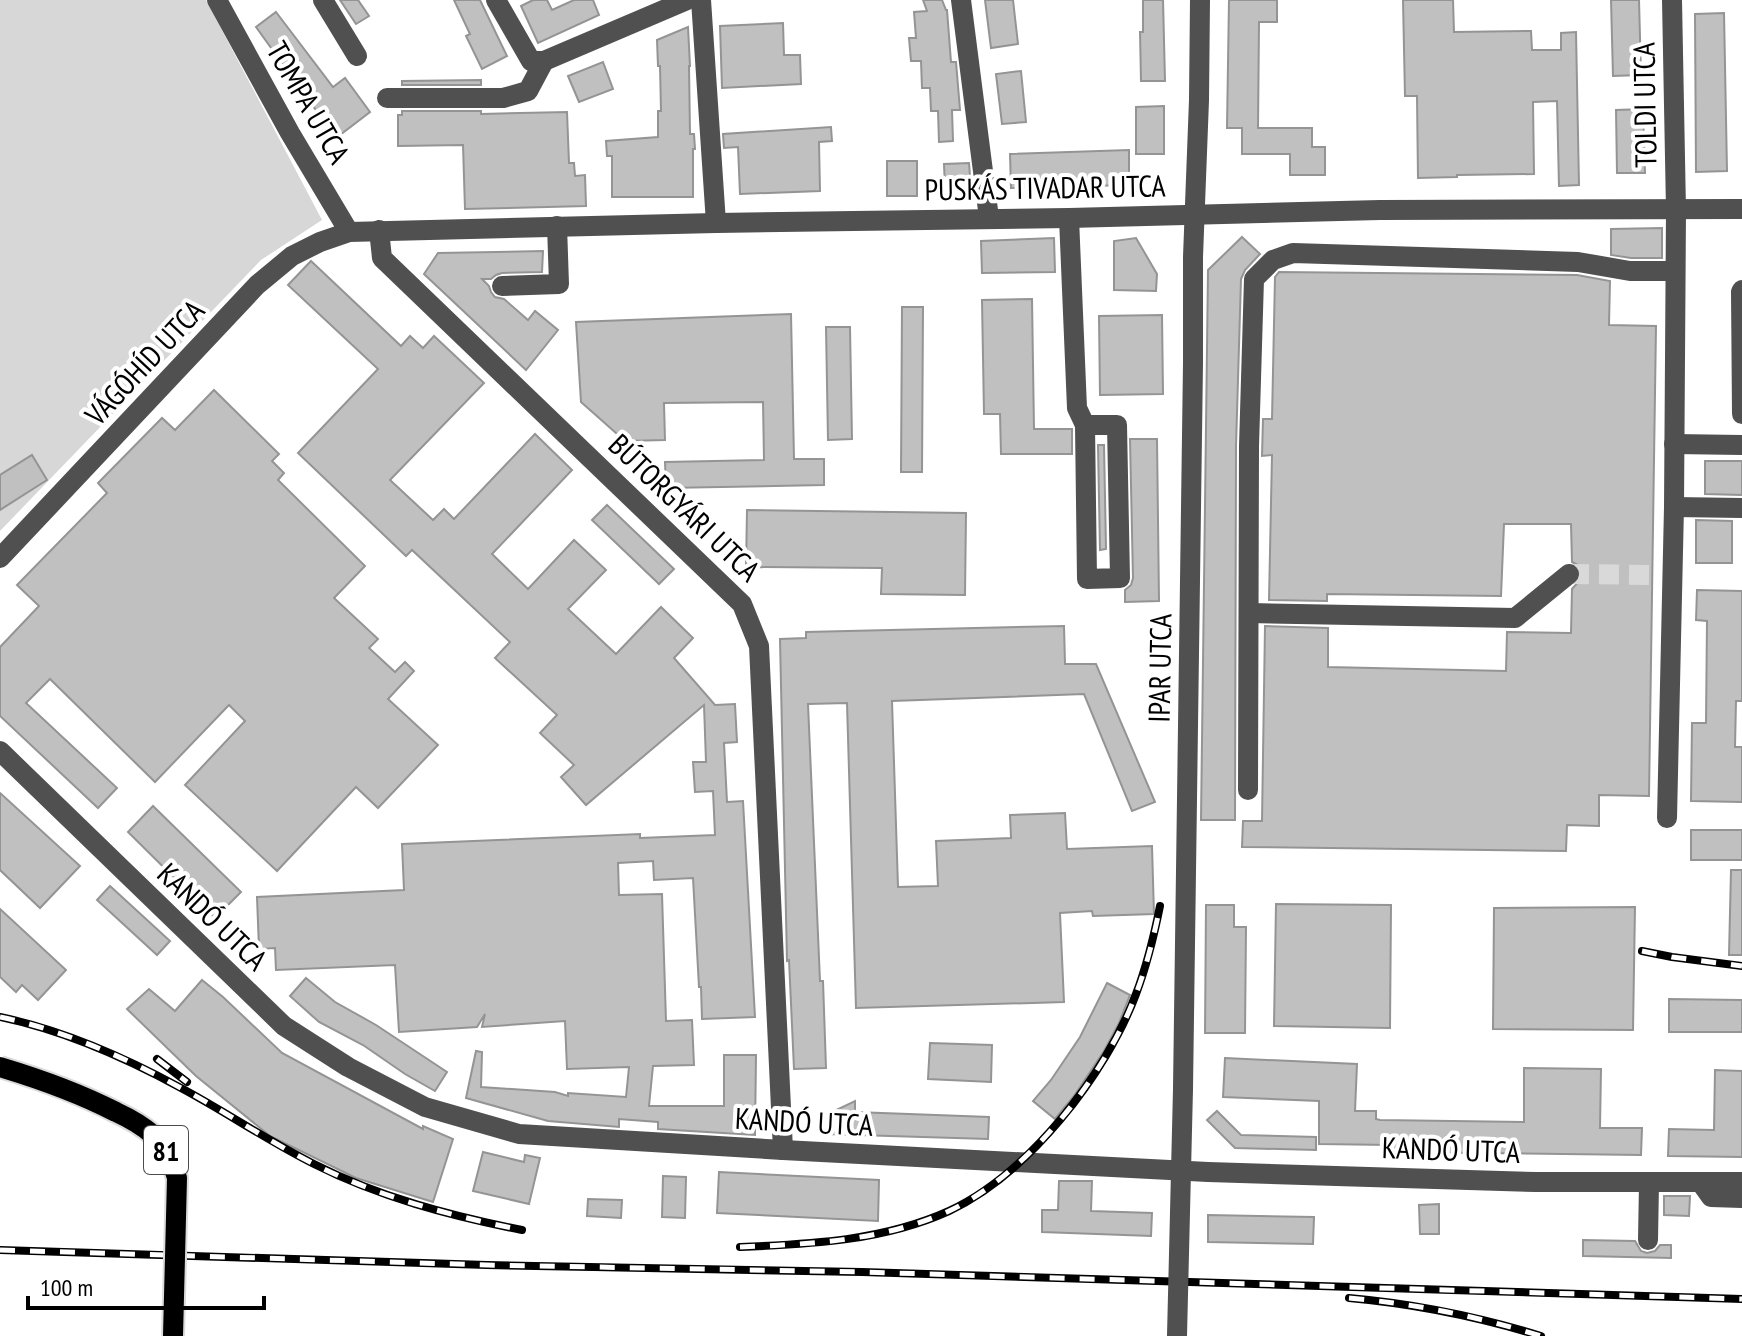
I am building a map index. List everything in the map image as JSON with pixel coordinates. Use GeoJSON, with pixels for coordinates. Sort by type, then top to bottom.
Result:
{"type":"FeatureCollection","features":[{"type":"Feature","properties":{"kind":"main road","name":"81"},"geometry":{"type":"LineString","coordinates":[[0,1067],[47,1081],[96,1101],[136,1122],[165,1148],[177,1178],[173,1336]]}},
{"type":"Feature","properties":{"kind":"street","name":"TOMPA UTCA"},"geometry":{"type":"LineString","coordinates":[[217,0],[349,232]]}},
{"type":"Feature","properties":{"kind":"street"},"geometry":{"type":"LineString","coordinates":[[323,0],[357,56]]}},
{"type":"Feature","properties":{"kind":"street"},"geometry":{"type":"LineString","coordinates":[[496,0],[537,61]]}},
{"type":"Feature","properties":{"kind":"street"},"geometry":{"type":"LineString","coordinates":[[537,61],[687,0]]}},
{"type":"Feature","properties":{"kind":"street"},"geometry":{"type":"LineString","coordinates":[[701,0],[716,223]]}},
{"type":"Feature","properties":{"kind":"street"},"geometry":{"type":"LineString","coordinates":[[961,0],[989,218]]}},
{"type":"Feature","properties":{"kind":"street","name":"IPAR UTCA"},"geometry":{"type":"LineString","coordinates":[[1177,1336],[1193,257],[1200,0]]}},
{"type":"Feature","properties":{"kind":"street","name":"TOLDI UTCA"},"geometry":{"type":"LineString","coordinates":[[1667,818],[1665,575],[1674,507],[1676,210],[1672,0]]}},
{"type":"Feature","properties":{"kind":"street"},"geometry":{"type":"LineString","coordinates":[[387,98],[503,98],[528,91],[537,61]]}},
{"type":"Feature","properties":{"kind":"street","name":"PUSKÁS TIVADAR UTCA"},"geometry":{"type":"LineString","coordinates":[[349,232],[1380,210],[1742,209]]}},
{"type":"Feature","properties":{"kind":"street"},"geometry":{"type":"LineString","coordinates":[[1069,218],[1077,408],[1085,425],[1087,579],[1120,578],[1117,425],[1085,425]]}},
{"type":"Feature","properties":{"kind":"street"},"geometry":{"type":"LineString","coordinates":[[502,286],[559,284],[557,226]]}},
{"type":"Feature","properties":{"kind":"street","name":"BÚTORGYÁRI UTCA"},"geometry":{"type":"LineString","coordinates":[[379,230],[382,258],[742,604],[759,646],[783,1150]]}},
{"type":"Feature","properties":{"kind":"street","name":"VÁGÓHÍD UTCA"},"geometry":{"type":"LineString","coordinates":[[0,558],[257,285],[292,256],[349,232]]}},
{"type":"Feature","properties":{"kind":"street"},"geometry":{"type":"LineString","coordinates":[[1248,790],[1249,446],[1254,279],[1273,260],[1293,253],[1578,262],[1630,271],[1675,271]]}},
{"type":"Feature","properties":{"kind":"street"},"geometry":{"type":"LineString","coordinates":[[1742,290],[1742,414]]}},
{"type":"Feature","properties":{"kind":"street"},"geometry":{"type":"LineString","coordinates":[[1674,444],[1742,445]]}},
{"type":"Feature","properties":{"kind":"street"},"geometry":{"type":"LineString","coordinates":[[1674,507],[1742,508]]}},
{"type":"Feature","properties":{"kind":"street"},"geometry":{"type":"LineString","coordinates":[[1249,613],[1515,618],[1569,574]]}},
{"type":"Feature","properties":{"kind":"street","name":"KANDÓ UTCA"},"geometry":{"type":"LineString","coordinates":[[0,751],[284,1026],[348,1067],[425,1107],[519,1134],[1208,1172],[1536,1182],[1742,1182]]}},
{"type":"Feature","properties":{"kind":"street"},"geometry":{"type":"LineString","coordinates":[[1648,1240],[1649,1183]]}},
{"type":"Feature","properties":{"kind":"street"},"geometry":{"type":"LineString","coordinates":[[1701,1183],[1711,1197],[1742,1198]]}},
{"type":"Feature","properties":{"kind":"shaded area"},"geometry":{"type":"Polygon","coordinates":[[[0,0],[206,0],[322,220],[261,260],[0,531],[0,0]]]}},
{"type":"Feature","properties":{"kind":"building"},"geometry":{"type":"Polygon","coordinates":[[[340,0],[358,0],[369,16],[356,24],[340,0]]]}},
{"type":"Feature","properties":{"kind":"building"},"geometry":{"type":"Polygon","coordinates":[[[454,0],[480,0],[507,56],[482,69],[466,36],[470,34],[454,0]]]}},
{"type":"Feature","properties":{"kind":"building"},"geometry":{"type":"Polygon","coordinates":[[[533,0],[547,0],[552,10],[574,0],[593,0],[599,15],[538,43],[521,6],[533,0]]]}},
{"type":"Feature","properties":{"kind":"building"},"geometry":{"type":"Polygon","coordinates":[[[923,0],[942,0],[947,10],[951,62],[956,62],[960,110],[952,110],[953,141],[939,142],[938,111],[931,111],[930,88],[922,88],[921,61],[911,61],[909,38],[916,38],[914,12],[927,11],[923,0]]]}},
{"type":"Feature","properties":{"kind":"building"},"geometry":{"type":"Polygon","coordinates":[[[985,0],[1013,0],[1018,44],[991,48],[985,0]]]}},
{"type":"Feature","properties":{"kind":"building"},"geometry":{"type":"Polygon","coordinates":[[[1143,0],[1163,0],[1165,81],[1141,81],[1143,0]]]}},
{"type":"Feature","properties":{"kind":"building"},"geometry":{"type":"Polygon","coordinates":[[[1229,0],[1277,0],[1277,22],[1259,22],[1258,128],[1312,128],[1312,147],[1325,147],[1325,175],[1290,175],[1290,154],[1242,154],[1242,128],[1227,128],[1229,0]]]}},
{"type":"Feature","properties":{"kind":"building"},"geometry":{"type":"Polygon","coordinates":[[[1403,0],[1453,0],[1454,32],[1531,31],[1532,50],[1561,50],[1561,33],[1576,32],[1579,185],[1559,186],[1557,101],[1533,102],[1534,174],[1418,178],[1417,96],[1405,96],[1403,0]]]}},
{"type":"Feature","properties":{"kind":"building"},"geometry":{"type":"Polygon","coordinates":[[[1611,0],[1639,0],[1641,75],[1613,76],[1611,0]]]}},
{"type":"Feature","properties":{"kind":"building"},"geometry":{"type":"Polygon","coordinates":[[[276,12],[333,87],[345,78],[370,112],[336,138],[256,27],[276,12]]]}},
{"type":"Feature","properties":{"kind":"building"},"geometry":{"type":"Polygon","coordinates":[[[1724,13],[1727,171],[1696,172],[1695,14],[1724,13]]]}},
{"type":"Feature","properties":{"kind":"building"},"geometry":{"type":"Polygon","coordinates":[[[783,23],[784,55],[800,55],[801,84],[722,88],[720,26],[783,23]]]}},
{"type":"Feature","properties":{"kind":"building"},"geometry":{"type":"Polygon","coordinates":[[[688,27],[690,134],[694,134],[695,149],[693,197],[612,197],[612,156],[607,156],[606,141],[658,137],[658,111],[661,111],[657,40],[688,27]]]}},
{"type":"Feature","properties":{"kind":"building"},"geometry":{"type":"Polygon","coordinates":[[[603,62],[613,89],[579,102],[568,76],[603,62]]]}},
{"type":"Feature","properties":{"kind":"building"},"geometry":{"type":"Polygon","coordinates":[[[1021,71],[1026,122],[1002,124],[996,74],[1021,71]]]}},
{"type":"Feature","properties":{"kind":"building"},"geometry":{"type":"Polygon","coordinates":[[[481,80],[481,85],[402,85],[402,81],[481,80]]]}},
{"type":"Feature","properties":{"kind":"building"},"geometry":{"type":"Polygon","coordinates":[[[1164,106],[1164,154],[1136,154],[1136,107],[1164,106]]]}},
{"type":"Feature","properties":{"kind":"building"},"geometry":{"type":"Polygon","coordinates":[[[1643,109],[1645,173],[1617,173],[1616,110],[1643,109]]]}},
{"type":"Feature","properties":{"kind":"building"},"geometry":{"type":"Polygon","coordinates":[[[402,111],[481,111],[481,114],[567,112],[569,163],[574,163],[575,176],[585,175],[586,206],[465,209],[463,145],[398,146],[398,115],[402,115],[402,111]]]}},
{"type":"Feature","properties":{"kind":"building"},"geometry":{"type":"Polygon","coordinates":[[[831,127],[832,141],[819,142],[820,191],[740,194],[738,147],[724,148],[723,134],[831,127]]]}},
{"type":"Feature","properties":{"kind":"building"},"geometry":{"type":"Polygon","coordinates":[[[1129,150],[1129,185],[1011,188],[1010,154],[1129,150]]]}},
{"type":"Feature","properties":{"kind":"building"},"geometry":{"type":"Polygon","coordinates":[[[887,161],[917,161],[917,196],[887,196],[887,161]]]}},
{"type":"Feature","properties":{"kind":"building"},"geometry":{"type":"Polygon","coordinates":[[[969,163],[971,189],[945,189],[944,164],[969,163]]]}},
{"type":"Feature","properties":{"kind":"building"},"geometry":{"type":"Polygon","coordinates":[[[1662,228],[1662,258],[1611,255],[1611,229],[1662,228]]]}},
{"type":"Feature","properties":{"kind":"building"},"geometry":{"type":"Polygon","coordinates":[[[1242,237],[1260,254],[1241,279],[1236,446],[1235,820],[1201,820],[1208,270],[1242,237]]]}},
{"type":"Feature","properties":{"kind":"building"},"geometry":{"type":"Polygon","coordinates":[[[1054,238],[1055,272],[982,273],[981,241],[1054,238]]]}},
{"type":"Feature","properties":{"kind":"building"},"geometry":{"type":"Polygon","coordinates":[[[1136,238],[1157,274],[1156,291],[1114,290],[1114,241],[1136,238]]]}},
{"type":"Feature","properties":{"kind":"building"},"geometry":{"type":"Polygon","coordinates":[[[543,251],[542,272],[502,273],[491,279],[482,279],[495,297],[504,299],[528,320],[535,311],[558,330],[526,370],[424,274],[438,253],[543,251]]]}},
{"type":"Feature","properties":{"kind":"building"},"geometry":{"type":"Polygon","coordinates":[[[311,261],[401,346],[410,336],[423,348],[434,336],[484,383],[390,480],[433,520],[444,509],[454,519],[535,434],[572,470],[492,554],[528,589],[574,540],[606,570],[568,609],[616,654],[661,607],[693,638],[674,658],[715,705],[735,704],[737,742],[724,743],[727,802],[743,801],[755,1017],[702,1019],[693,878],[654,880],[653,861],[618,863],[619,895],[662,894],[666,1021],[692,1020],[694,1065],[653,1066],[649,1106],[724,1106],[724,1055],[756,1055],[755,1135],[658,1129],[658,1122],[619,1119],[619,1127],[548,1121],[466,1098],[476,1051],[482,1052],[481,1087],[555,1092],[568,1096],[568,1093],[626,1097],[629,1067],[567,1069],[565,1021],[482,1027],[485,1014],[477,1027],[399,1032],[395,965],[276,970],[275,948],[259,949],[257,897],[404,890],[402,844],[640,834],[640,838],[715,835],[713,791],[695,792],[693,762],[706,762],[704,705],[586,805],[561,777],[574,765],[540,733],[557,715],[495,658],[510,642],[412,550],[406,556],[298,453],[378,369],[288,285],[311,261]]]}},
{"type":"Feature","properties":{"kind":"building"},"geometry":{"type":"Polygon","coordinates":[[[1279,272],[1577,275],[1610,281],[1609,325],[1656,326],[1649,796],[1599,795],[1599,826],[1567,825],[1566,851],[1242,847],[1243,821],[1262,821],[1265,626],[1328,628],[1328,667],[1506,671],[1507,632],[1571,633],[1572,589],[1582,573],[1578,565],[1572,562],[1571,524],[1504,524],[1501,596],[1327,594],[1327,601],[1269,600],[1272,455],[1262,456],[1263,419],[1272,419],[1275,277],[1279,272]]]}},
{"type":"Feature","properties":{"kind":"building"},"geometry":{"type":"Polygon","coordinates":[[[1032,299],[1034,429],[1072,429],[1072,454],[1001,454],[1000,414],[984,414],[982,300],[1032,299]]]}},
{"type":"Feature","properties":{"kind":"building"},"geometry":{"type":"Polygon","coordinates":[[[902,307],[923,307],[922,472],[901,472],[902,307]]]}},
{"type":"Feature","properties":{"kind":"building"},"geometry":{"type":"Polygon","coordinates":[[[791,314],[794,459],[824,459],[824,485],[666,488],[665,462],[764,460],[763,402],[664,403],[665,440],[625,441],[581,402],[576,322],[791,314]]]}},
{"type":"Feature","properties":{"kind":"building"},"geometry":{"type":"Polygon","coordinates":[[[1162,315],[1163,394],[1100,395],[1099,316],[1162,315]]]}},
{"type":"Feature","properties":{"kind":"building"},"geometry":{"type":"Polygon","coordinates":[[[826,327],[850,327],[852,439],[828,440],[826,327]]]}},
{"type":"Feature","properties":{"kind":"building"},"geometry":{"type":"Polygon","coordinates":[[[214,390],[279,454],[272,461],[284,473],[278,480],[365,566],[334,598],[378,639],[369,648],[395,672],[405,662],[414,671],[388,699],[438,745],[378,808],[356,787],[277,871],[185,785],[245,721],[229,705],[155,782],[50,679],[26,703],[117,788],[98,808],[0,716],[0,647],[39,606],[17,585],[107,493],[98,483],[162,418],[175,430],[214,390]]]}},
{"type":"Feature","properties":{"kind":"building"},"geometry":{"type":"Polygon","coordinates":[[[1130,439],[1157,439],[1159,601],[1125,602],[1125,590],[1133,578],[1130,439]]]}},
{"type":"Feature","properties":{"kind":"building"},"geometry":{"type":"Polygon","coordinates":[[[1098,445],[1104,445],[1106,549],[1100,550],[1098,445]]]}},
{"type":"Feature","properties":{"kind":"building"},"geometry":{"type":"Polygon","coordinates":[[[32,455],[47,480],[0,510],[0,475],[32,455]]]}},
{"type":"Feature","properties":{"kind":"building"},"geometry":{"type":"Polygon","coordinates":[[[1705,461],[1742,461],[1742,495],[1705,494],[1705,461]]]}},
{"type":"Feature","properties":{"kind":"building"},"geometry":{"type":"Polygon","coordinates":[[[607,505],[674,569],[659,584],[592,520],[607,505]]]}},
{"type":"Feature","properties":{"kind":"building"},"geometry":{"type":"Polygon","coordinates":[[[747,510],[966,513],[965,595],[881,594],[882,568],[746,567],[747,510]]]}},
{"type":"Feature","properties":{"kind":"building"},"geometry":{"type":"Polygon","coordinates":[[[1696,520],[1732,521],[1732,563],[1696,563],[1696,520]]]}},
{"type":"Feature","properties":{"kind":"building"},"geometry":{"type":"Polygon","coordinates":[[[1697,590],[1742,591],[1742,701],[1736,701],[1735,747],[1742,747],[1742,802],[1691,801],[1692,723],[1706,723],[1707,621],[1696,620],[1697,590]]]}},
{"type":"Feature","properties":{"kind":"building"},"geometry":{"type":"Polygon","coordinates":[[[1064,626],[1065,664],[1096,664],[1155,802],[1132,811],[1084,694],[892,701],[898,887],[938,886],[936,841],[1011,838],[1010,815],[1065,813],[1067,849],[1152,846],[1154,914],[1093,916],[1092,911],[1060,913],[1064,1002],[856,1008],[847,703],[808,704],[826,1068],[794,1069],[787,961],[780,639],[806,638],[806,632],[1064,626]]]}},
{"type":"Feature","properties":{"kind":"building"},"geometry":{"type":"Polygon","coordinates":[[[0,793],[80,866],[40,908],[0,870],[0,793]]]}},
{"type":"Feature","properties":{"kind":"building"},"geometry":{"type":"Polygon","coordinates":[[[153,806],[241,892],[215,918],[128,832],[153,806]]]}},
{"type":"Feature","properties":{"kind":"building"},"geometry":{"type":"Polygon","coordinates":[[[1691,830],[1742,830],[1742,860],[1691,860],[1691,830]]]}},
{"type":"Feature","properties":{"kind":"building"},"geometry":{"type":"Polygon","coordinates":[[[1731,870],[1742,870],[1742,955],[1729,955],[1731,870]]]}},
{"type":"Feature","properties":{"kind":"building"},"geometry":{"type":"Polygon","coordinates":[[[110,886],[170,941],[157,955],[97,900],[110,886]]]}},
{"type":"Feature","properties":{"kind":"building"},"geometry":{"type":"Polygon","coordinates":[[[1276,904],[1391,905],[1390,1028],[1274,1026],[1276,904]]]}},
{"type":"Feature","properties":{"kind":"building"},"geometry":{"type":"Polygon","coordinates":[[[1206,905],[1234,905],[1234,927],[1246,927],[1245,1033],[1205,1033],[1206,905]]]}},
{"type":"Feature","properties":{"kind":"building"},"geometry":{"type":"Polygon","coordinates":[[[1635,907],[1633,1030],[1493,1029],[1494,908],[1635,907]]]}},
{"type":"Feature","properties":{"kind":"building"},"geometry":{"type":"Polygon","coordinates":[[[0,909],[66,970],[38,1000],[22,985],[16,992],[0,977],[0,909]]]}},
{"type":"Feature","properties":{"kind":"building"},"geometry":{"type":"Polygon","coordinates":[[[306,978],[335,1002],[447,1072],[435,1091],[363,1045],[319,1022],[290,996],[306,978]]]}},
{"type":"Feature","properties":{"kind":"building"},"geometry":{"type":"Polygon","coordinates":[[[202,980],[282,1053],[423,1129],[423,1126],[453,1139],[433,1202],[356,1178],[270,1136],[196,1076],[127,1009],[149,989],[175,1011],[202,980]]]}},
{"type":"Feature","properties":{"kind":"building"},"geometry":{"type":"Polygon","coordinates":[[[1107,983],[1130,995],[1104,1051],[1055,1119],[1033,1101],[1080,1037],[1107,983]]]}},
{"type":"Feature","properties":{"kind":"building"},"geometry":{"type":"Polygon","coordinates":[[[1669,999],[1742,1000],[1742,1032],[1669,1032],[1669,999]]]}},
{"type":"Feature","properties":{"kind":"building"},"geometry":{"type":"Polygon","coordinates":[[[930,1043],[992,1045],[991,1082],[928,1079],[930,1043]]]}},
{"type":"Feature","properties":{"kind":"building"},"geometry":{"type":"Polygon","coordinates":[[[1225,1058],[1357,1064],[1355,1111],[1376,1111],[1376,1119],[1380,1120],[1524,1122],[1524,1068],[1601,1069],[1600,1128],[1642,1128],[1641,1155],[1391,1152],[1391,1145],[1319,1144],[1319,1101],[1223,1097],[1225,1058]]]}},
{"type":"Feature","properties":{"kind":"building"},"geometry":{"type":"Polygon","coordinates":[[[1715,1070],[1742,1071],[1742,1157],[1668,1156],[1669,1129],[1714,1130],[1715,1070]]]}},
{"type":"Feature","properties":{"kind":"building"},"geometry":{"type":"Polygon","coordinates":[[[855,1101],[855,1112],[989,1117],[988,1139],[824,1134],[824,1116],[855,1101]]]}},
{"type":"Feature","properties":{"kind":"building"},"geometry":{"type":"Polygon","coordinates":[[[1217,1111],[1241,1135],[1316,1137],[1316,1150],[1235,1148],[1207,1120],[1217,1111]]]}},
{"type":"Feature","properties":{"kind":"building"},"geometry":{"type":"Polygon","coordinates":[[[483,1152],[524,1162],[525,1155],[540,1158],[529,1204],[473,1191],[483,1152]]]}},
{"type":"Feature","properties":{"kind":"building"},"geometry":{"type":"Polygon","coordinates":[[[719,1172],[879,1180],[878,1221],[717,1213],[719,1172]]]}},
{"type":"Feature","properties":{"kind":"building"},"geometry":{"type":"Polygon","coordinates":[[[663,1176],[686,1177],[685,1218],[662,1217],[663,1176]]]}},
{"type":"Feature","properties":{"kind":"building"},"geometry":{"type":"Polygon","coordinates":[[[1059,1181],[1092,1181],[1091,1211],[1152,1213],[1151,1236],[1042,1232],[1042,1210],[1058,1210],[1059,1181]]]}},
{"type":"Feature","properties":{"kind":"building"},"geometry":{"type":"Polygon","coordinates":[[[1664,1196],[1690,1196],[1689,1216],[1664,1215],[1664,1196]]]}},
{"type":"Feature","properties":{"kind":"building"},"geometry":{"type":"Polygon","coordinates":[[[588,1199],[622,1200],[621,1218],[587,1216],[588,1199]]]}},
{"type":"Feature","properties":{"kind":"building"},"geometry":{"type":"Polygon","coordinates":[[[1439,1204],[1439,1234],[1420,1234],[1419,1205],[1439,1204]]]}},
{"type":"Feature","properties":{"kind":"building"},"geometry":{"type":"Polygon","coordinates":[[[1208,1215],[1314,1217],[1313,1244],[1208,1242],[1208,1215]]]}},
{"type":"Feature","properties":{"kind":"building"},"geometry":{"type":"Polygon","coordinates":[[[1583,1240],[1635,1241],[1641,1251],[1647,1253],[1655,1251],[1660,1245],[1671,1245],[1671,1258],[1583,1256],[1583,1240]]]}},
{"type":"Feature","properties":{"kind":"tunnel"},"geometry":{"type":"LineString","coordinates":[[1569,574],[1658,575]]}},
{"type":"Feature","properties":{"kind":"railway"},"geometry":{"type":"LineString","coordinates":[[740,1247],[820,1242],[898,1229],[949,1211],[1007,1173],[1061,1119],[1105,1057],[1136,994],[1160,906]]}},
{"type":"Feature","properties":{"kind":"railway"},"geometry":{"type":"LineString","coordinates":[[1642,951],[1742,966]]}},
{"type":"Feature","properties":{"kind":"railway"},"geometry":{"type":"LineString","coordinates":[[0,1017],[70,1037],[138,1066],[339,1176],[442,1212],[522,1230]]}},
{"type":"Feature","properties":{"kind":"railway"},"geometry":{"type":"LineString","coordinates":[[157,1059],[187,1082]]}},
{"type":"Feature","properties":{"kind":"railway"},"geometry":{"type":"LineString","coordinates":[[0,1250],[1742,1299]]}},
{"type":"Feature","properties":{"kind":"railway"},"geometry":{"type":"LineString","coordinates":[[1349,1298],[1446,1312],[1541,1336]]}}]}
